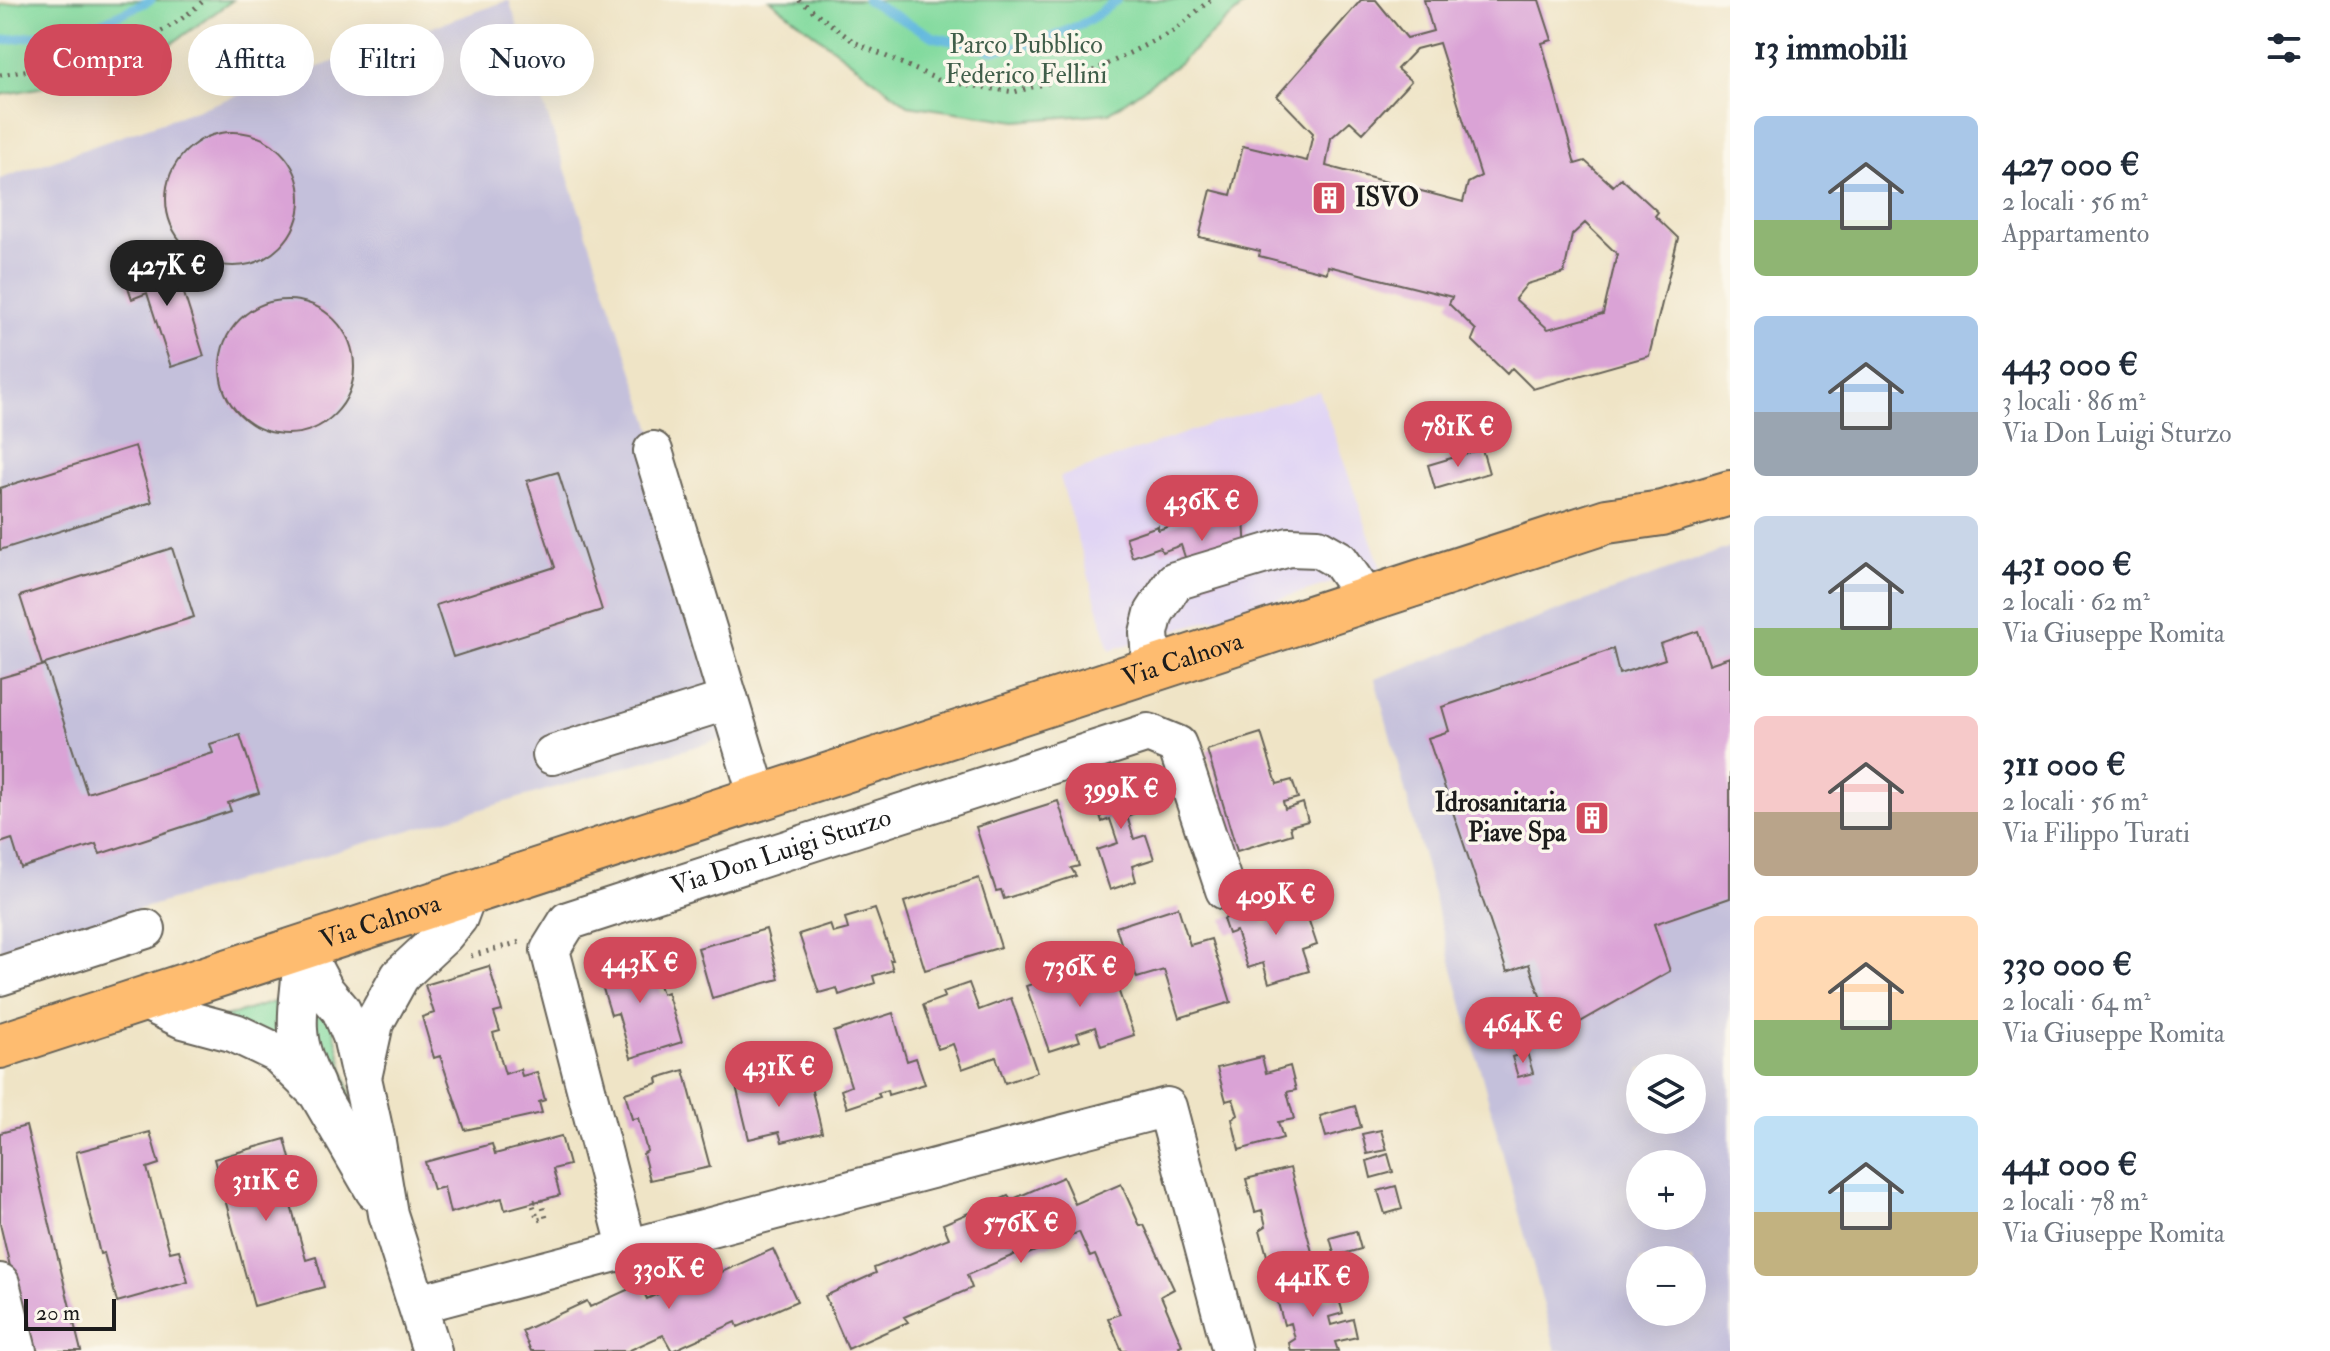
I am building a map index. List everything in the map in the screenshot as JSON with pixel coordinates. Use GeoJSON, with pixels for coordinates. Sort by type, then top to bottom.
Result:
{"type":"FeatureCollection","features":[{"type":"Feature","properties":{"kind":"main road","name":"Via Calnova"},"geometry":{"type":"LineString","coordinates":[[1607,521],[1650,495],[1730,467]]}},
{"type":"Feature","properties":{"kind":"main road","name":"Via Calnova"},"geometry":{"type":"LineString","coordinates":[[0,1046],[1607,521],[1662,513],[1730,493]]}},
{"type":"Feature","properties":{"kind":"street"},"geometry":{"type":"LineString","coordinates":[[653,451],[759,800]]}},
{"type":"Feature","properties":{"kind":"street"},"geometry":{"type":"LineString","coordinates":[[1152,671],[1149,633],[1154,613],[1175,581],[1289,547],[1318,548],[1339,560],[1368,601]]}},
{"type":"Feature","properties":{"kind":"street"},"geometry":{"type":"LineString","coordinates":[[552,755],[729,700]]}},
{"type":"Feature","properties":{"kind":"street","name":"Via Don Luigi Sturzo"},"geometry":{"type":"LineString","coordinates":[[628,1250],[550,950],[568,921],[1148,733],[1177,745],[1225,890]]}},
{"type":"Feature","properties":{"kind":"street"},"geometry":{"type":"LineString","coordinates":[[362,1078],[374,1023],[400,976],[458,918],[467,894]]}},
{"type":"Feature","properties":{"kind":"street"},"geometry":{"type":"LineString","coordinates":[[0,976],[146,929]]}},
{"type":"Feature","properties":{"kind":"street"},"geometry":{"type":"LineString","coordinates":[[302,947],[325,991],[341,1010],[352,1036],[376,1142],[388,1214],[432,1351]]}},
{"type":"Feature","properties":{"kind":"street"},"geometry":{"type":"LineString","coordinates":[[302,947],[304,971],[298,1031],[304,1060],[318,1093],[388,1214]]}},
{"type":"Feature","properties":{"kind":"street"},"geometry":{"type":"LineString","coordinates":[[144,1000],[183,1019],[235,1033],[277,1053],[318,1093]]}},
{"type":"Feature","properties":{"kind":"street"},"geometry":{"type":"LineString","coordinates":[[418,1304],[1167,1107],[1232,1351]]}},
{"type":"Feature","properties":{"kind":"street"},"geometry":{"type":"LineString","coordinates":[[0,1283],[17,1351]]}},
{"type":"Feature","properties":{"kind":"path"},"geometry":{"type":"LineString","coordinates":[[0,75],[87,61],[146,40],[204,0]]}},
{"type":"Feature","properties":{"kind":"path"},"geometry":{"type":"LineString","coordinates":[[799,0],[854,42],[941,81],[1014,92],[1096,70],[1175,30],[1210,0]]}},
{"type":"Feature","properties":{"kind":"path"},"geometry":{"type":"LineString","coordinates":[[467,957],[529,940]]}},
{"type":"Feature","properties":{"kind":"shaded area"},"geometry":{"type":"Polygon","coordinates":[[[509,0],[517,24],[460,24],[460,96],[541,96],[752,730],[0,950],[0,179],[236,96],[314,96],[314,69],[330,63],[330,96],[444,96],[444,24],[441,24],[509,0]]]}},
{"type":"Feature","properties":{"kind":"shaded area"},"geometry":{"type":"Polygon","coordinates":[[[1319,391],[1381,568],[1110,650],[1060,477],[1208,425],[1319,391]]]}},
{"type":"Feature","properties":{"kind":"shaded area"},"geometry":{"type":"Polygon","coordinates":[[[1730,547],[1730,1351],[1556,1351],[1375,679],[1730,547]]]}},
{"type":"Feature","properties":{"kind":"green space"},"geometry":{"type":"Polygon","coordinates":[[[32,0],[233,0],[199,24],[188,24],[188,32],[172,43],[172,24],[24,24],[24,91],[0,95],[0,5],[32,0]]]}},
{"type":"Feature","properties":{"kind":"green space","name":"Parco Pubblico Federico Fellini"},"geometry":{"type":"Polygon","coordinates":[[[770,0],[1250,0],[1178,64],[1109,113],[1017,121],[908,105],[770,0]]]}},
{"type":"Feature","properties":{"kind":"green space"},"geometry":{"type":"Polygon","coordinates":[[[311,992],[329,1010],[355,1113],[348,1115],[321,1073],[311,992]]]}},
{"type":"Feature","properties":{"kind":"green space"},"geometry":{"type":"Polygon","coordinates":[[[287,998],[287,1048],[221,1018],[287,998]]]}},
{"type":"Feature","properties":{"kind":"building","name":"ISVO"},"geometry":{"type":"Polygon","coordinates":[[[1361,0],[1376,0],[1407,38],[1433,31],[1424,0],[1539,0],[1552,40],[1542,43],[1575,164],[1585,161],[1613,186],[1621,178],[1658,212],[1655,216],[1678,238],[1649,356],[1533,389],[1512,368],[1507,374],[1472,340],[1476,330],[1449,304],[1452,297],[1328,266],[1327,273],[1259,256],[1260,251],[1199,237],[1211,190],[1231,195],[1243,146],[1307,161],[1313,133],[1277,96],[1361,0]],[[1439,43],[1416,49],[1397,69],[1411,81],[1363,133],[1350,121],[1331,138],[1326,166],[1463,202],[1468,183],[1481,176],[1439,43]],[[1585,223],[1572,235],[1564,273],[1527,284],[1515,299],[1548,329],[1603,314],[1617,254],[1585,223]]]}},
{"type":"Feature","properties":{"kind":"building"},"geometry":{"type":"Polygon","coordinates":[[[233,132],[259,137],[280,152],[295,173],[300,199],[295,225],[280,246],[259,261],[233,266],[207,261],[186,246],[171,225],[166,199],[171,173],[186,152],[207,137],[233,132]]]}},
{"type":"Feature","properties":{"kind":"building"},"geometry":{"type":"Polygon","coordinates":[[[172,256],[204,356],[171,367],[147,293],[132,299],[123,272],[172,256]]]}},
{"type":"Feature","properties":{"kind":"building"},"geometry":{"type":"Polygon","coordinates":[[[287,300],[313,305],[334,320],[349,341],[354,367],[349,393],[334,414],[313,429],[287,434],[261,429],[240,414],[225,393],[220,367],[225,341],[240,320],[261,305],[287,300]]]}},
{"type":"Feature","properties":{"kind":"building"},"geometry":{"type":"Polygon","coordinates":[[[135,446],[152,502],[0,550],[0,488],[135,446]]]}},
{"type":"Feature","properties":{"kind":"building"},"geometry":{"type":"Polygon","coordinates":[[[1482,449],[1489,473],[1435,489],[1428,465],[1482,449]]]}},
{"type":"Feature","properties":{"kind":"building"},"geometry":{"type":"Polygon","coordinates":[[[558,472],[602,610],[453,657],[436,605],[555,567],[527,481],[558,472]]]}},
{"type":"Feature","properties":{"kind":"building"},"geometry":{"type":"Polygon","coordinates":[[[1243,501],[1247,570],[1195,587],[1181,545],[1162,552],[1160,547],[1132,557],[1126,537],[1158,526],[1158,530],[1243,501]]]}},
{"type":"Feature","properties":{"kind":"building"},"geometry":{"type":"Polygon","coordinates":[[[172,548],[194,617],[42,665],[20,596],[172,548]]]}},
{"type":"Feature","properties":{"kind":"building","name":"Idrosanitaria Piave Spa"},"geometry":{"type":"Polygon","coordinates":[[[1698,631],[1709,664],[1730,657],[1730,898],[1654,924],[1670,971],[1554,1037],[1529,964],[1507,972],[1428,738],[1449,731],[1442,707],[1613,649],[1619,674],[1665,659],[1660,644],[1698,631]]]}},
{"type":"Feature","properties":{"kind":"building"},"geometry":{"type":"Polygon","coordinates":[[[45,665],[87,793],[213,753],[210,744],[240,735],[259,793],[228,803],[231,811],[100,854],[96,844],[21,868],[12,839],[0,843],[0,678],[45,665]]]}},
{"type":"Feature","properties":{"kind":"building"},"geometry":{"type":"Polygon","coordinates":[[[1261,733],[1277,784],[1292,780],[1298,798],[1283,802],[1285,809],[1303,803],[1308,821],[1290,826],[1292,834],[1237,851],[1207,750],[1261,733]]]}},
{"type":"Feature","properties":{"kind":"building"},"geometry":{"type":"Polygon","coordinates":[[[1115,777],[1117,784],[1135,778],[1145,809],[1127,816],[1134,839],[1146,835],[1154,859],[1132,866],[1136,881],[1110,890],[1097,850],[1118,843],[1110,819],[1102,822],[1091,785],[1115,777]]]}},
{"type":"Feature","properties":{"kind":"building"},"geometry":{"type":"Polygon","coordinates":[[[1058,801],[1079,866],[1071,868],[1076,876],[1004,899],[1001,890],[996,891],[976,827],[1058,801]]]}},
{"type":"Feature","properties":{"kind":"building"},"geometry":{"type":"Polygon","coordinates":[[[979,878],[1001,947],[925,970],[904,902],[979,878]]]}},
{"type":"Feature","properties":{"kind":"building"},"geometry":{"type":"Polygon","coordinates":[[[1308,890],[1313,906],[1305,909],[1317,945],[1302,950],[1309,971],[1269,983],[1263,963],[1248,968],[1236,931],[1228,934],[1223,919],[1258,907],[1264,924],[1279,920],[1273,902],[1308,890]]]}},
{"type":"Feature","properties":{"kind":"building"},"geometry":{"type":"Polygon","coordinates":[[[1178,907],[1190,945],[1211,939],[1231,1002],[1179,1018],[1164,970],[1137,978],[1130,958],[1126,959],[1116,927],[1178,907]]]}},
{"type":"Feature","properties":{"kind":"building"},"geometry":{"type":"Polygon","coordinates":[[[875,909],[893,960],[890,960],[893,970],[873,976],[875,983],[839,995],[837,988],[819,993],[799,934],[830,924],[833,933],[848,929],[845,918],[875,909]]]}},
{"type":"Feature","properties":{"kind":"building"},"geometry":{"type":"Polygon","coordinates":[[[766,929],[779,979],[712,998],[698,948],[766,929]]]}},
{"type":"Feature","properties":{"kind":"building"},"geometry":{"type":"Polygon","coordinates":[[[649,953],[662,994],[667,992],[682,1042],[631,1058],[618,1013],[611,1015],[597,969],[649,953]]]}},
{"type":"Feature","properties":{"kind":"building"},"geometry":{"type":"Polygon","coordinates":[[[489,966],[502,1011],[494,1013],[500,1031],[493,1033],[505,1074],[520,1069],[522,1076],[537,1072],[545,1100],[539,1102],[542,1113],[465,1130],[440,1056],[434,1058],[422,1017],[434,1013],[425,985],[489,966]]]}},
{"type":"Feature","properties":{"kind":"building"},"geometry":{"type":"Polygon","coordinates":[[[1111,969],[1134,1035],[1101,1046],[1095,1027],[1077,1033],[1080,1041],[1049,1051],[1026,986],[1070,971],[1074,982],[1111,969]]]}},
{"type":"Feature","properties":{"kind":"building"},"geometry":{"type":"Polygon","coordinates":[[[969,983],[979,1010],[1011,998],[1037,1072],[1005,1083],[996,1057],[962,1069],[953,1044],[938,1049],[923,1005],[945,997],[943,992],[969,983]]]}},
{"type":"Feature","properties":{"kind":"building"},"geometry":{"type":"Polygon","coordinates":[[[893,1013],[907,1061],[916,1058],[925,1084],[888,1095],[887,1090],[878,1093],[880,1097],[847,1108],[841,1090],[851,1086],[834,1032],[893,1013]]]}},
{"type":"Feature","properties":{"kind":"building"},"geometry":{"type":"Polygon","coordinates":[[[1527,1052],[1533,1073],[1518,1077],[1512,1057],[1527,1052]]]}},
{"type":"Feature","properties":{"kind":"building"},"geometry":{"type":"Polygon","coordinates":[[[1262,1057],[1266,1073],[1290,1066],[1296,1090],[1287,1092],[1294,1119],[1278,1122],[1283,1138],[1239,1150],[1232,1119],[1238,1115],[1233,1099],[1226,1101],[1217,1068],[1262,1057]]]}},
{"type":"Feature","properties":{"kind":"building"},"geometry":{"type":"Polygon","coordinates":[[[684,1070],[710,1167],[650,1180],[643,1154],[647,1151],[638,1118],[632,1119],[625,1093],[658,1083],[657,1078],[684,1070]]]}},
{"type":"Feature","properties":{"kind":"building"},"geometry":{"type":"Polygon","coordinates":[[[773,1077],[776,1086],[809,1079],[822,1132],[782,1142],[779,1132],[749,1139],[736,1086],[773,1077]]]}},
{"type":"Feature","properties":{"kind":"building"},"geometry":{"type":"Polygon","coordinates":[[[1355,1106],[1361,1127],[1326,1137],[1320,1116],[1355,1106]]]}},
{"type":"Feature","properties":{"kind":"building"},"geometry":{"type":"Polygon","coordinates":[[[26,1126],[81,1351],[30,1351],[0,1224],[0,1133],[26,1126]]]}},
{"type":"Feature","properties":{"kind":"building"},"geometry":{"type":"Polygon","coordinates":[[[1381,1130],[1387,1150],[1367,1154],[1362,1134],[1381,1130]]]}},
{"type":"Feature","properties":{"kind":"building"},"geometry":{"type":"Polygon","coordinates":[[[150,1132],[159,1164],[147,1168],[170,1252],[179,1250],[188,1282],[117,1302],[104,1253],[100,1254],[76,1152],[150,1132]]]}},
{"type":"Feature","properties":{"kind":"building"},"geometry":{"type":"Polygon","coordinates":[[[561,1136],[569,1165],[553,1169],[560,1195],[505,1210],[502,1198],[450,1213],[444,1187],[433,1190],[425,1162],[492,1144],[495,1154],[561,1136]]]}},
{"type":"Feature","properties":{"kind":"building"},"geometry":{"type":"Polygon","coordinates":[[[285,1139],[293,1170],[282,1173],[306,1260],[316,1257],[324,1287],[254,1306],[214,1159],[285,1139]]]}},
{"type":"Feature","properties":{"kind":"building"},"geometry":{"type":"Polygon","coordinates":[[[1388,1154],[1393,1172],[1371,1178],[1367,1161],[1388,1154]]]}},
{"type":"Feature","properties":{"kind":"building"},"geometry":{"type":"Polygon","coordinates":[[[1290,1168],[1312,1252],[1269,1263],[1260,1230],[1266,1226],[1262,1210],[1255,1212],[1246,1179],[1290,1168]]]}},
{"type":"Feature","properties":{"kind":"building"},"geometry":{"type":"Polygon","coordinates":[[[1063,1177],[1075,1204],[1121,1184],[1174,1289],[1161,1296],[1182,1345],[1179,1346],[1181,1351],[1122,1351],[1108,1318],[1120,1314],[1095,1255],[1090,1257],[1079,1232],[1026,1255],[1023,1251],[967,1275],[972,1288],[904,1317],[908,1322],[848,1349],[825,1296],[876,1273],[874,1268],[949,1238],[943,1224],[1008,1196],[1011,1200],[1063,1177]]]}},
{"type":"Feature","properties":{"kind":"building"},"geometry":{"type":"Polygon","coordinates":[[[1396,1186],[1402,1209],[1385,1214],[1378,1191],[1396,1186]]]}},
{"type":"Feature","properties":{"kind":"building"},"geometry":{"type":"Polygon","coordinates":[[[1356,1231],[1361,1249],[1335,1256],[1330,1238],[1356,1231]]]}},
{"type":"Feature","properties":{"kind":"building"},"geometry":{"type":"Polygon","coordinates":[[[773,1249],[797,1301],[738,1327],[736,1322],[672,1351],[663,1335],[628,1351],[531,1351],[522,1331],[587,1301],[590,1307],[640,1284],[647,1299],[719,1266],[722,1272],[773,1249]]]}},
{"type":"Feature","properties":{"kind":"building"},"geometry":{"type":"Polygon","coordinates":[[[1319,1281],[1324,1300],[1338,1296],[1343,1313],[1329,1317],[1331,1325],[1353,1319],[1357,1337],[1335,1342],[1338,1351],[1291,1351],[1289,1343],[1295,1339],[1291,1323],[1284,1325],[1275,1292],[1319,1281]]]}},
{"type":"Feature","properties":{"kind":"waterway"},"geometry":{"type":"LineString","coordinates":[[0,41],[91,27],[151,0]]}},
{"type":"Feature","properties":{"kind":"waterway"},"geometry":{"type":"LineString","coordinates":[[867,0],[934,37],[992,50],[1039,43],[1090,20],[1117,0]]}},
{"type":"Feature","properties":{"kind":"place","name":"ISVO"},"geometry":{"type":"Point","coordinates":[1329,198]}},
{"type":"Feature","properties":{"kind":"place","name":"Idrosanitaria Piave Spa"},"geometry":{"type":"Point","coordinates":[1592,818]}}]}
